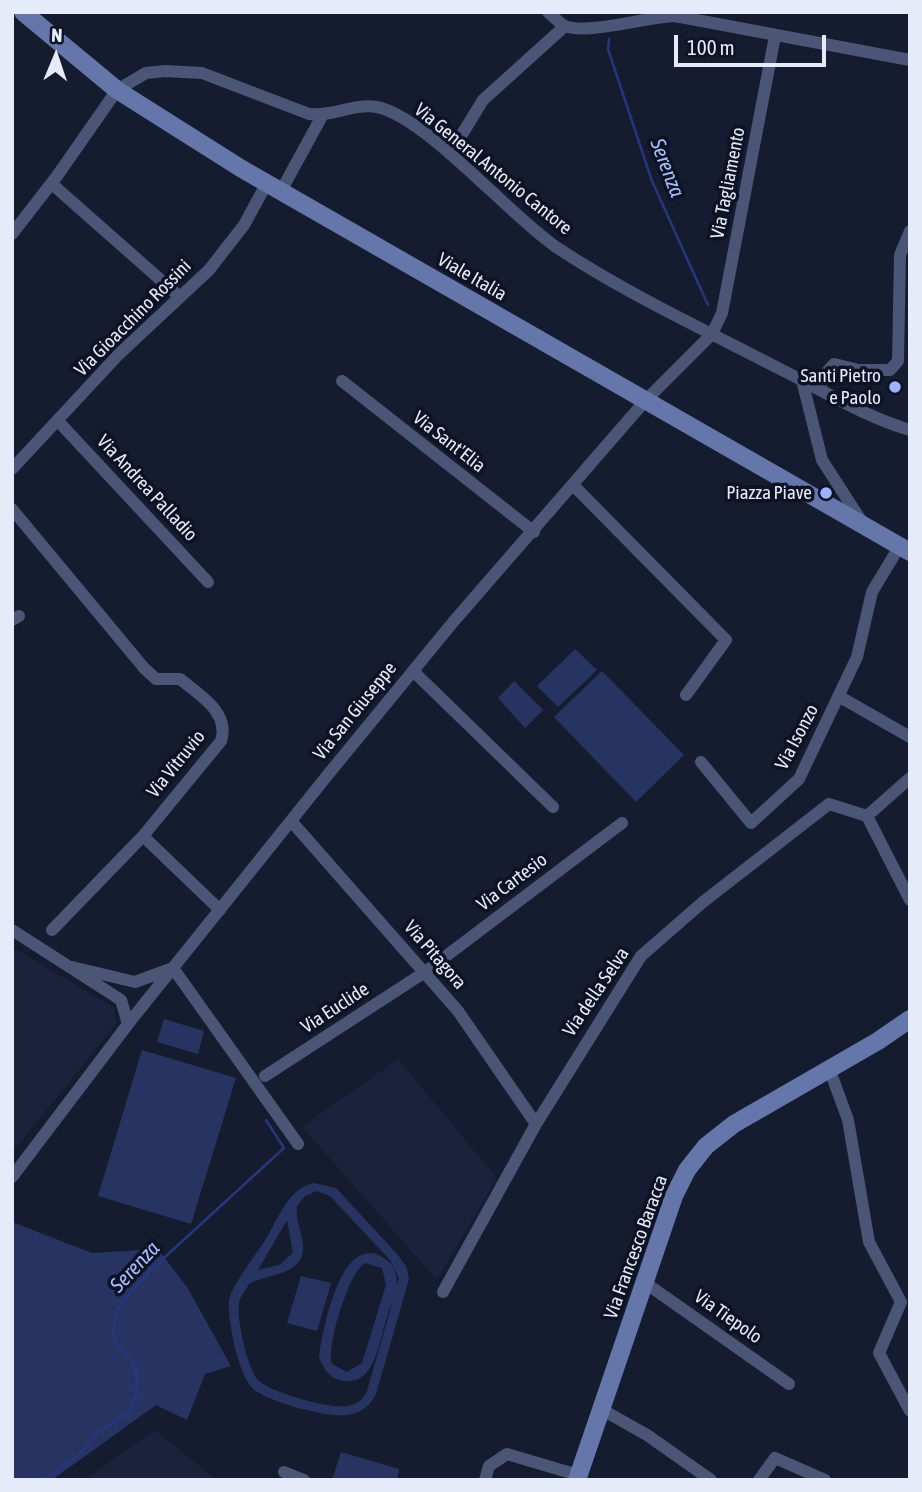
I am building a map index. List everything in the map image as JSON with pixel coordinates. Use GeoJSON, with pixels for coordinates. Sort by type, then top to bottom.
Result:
{"type":"FeatureCollection","features":[{"type":"Feature","properties":{"kind":"street","name":"Viale Italia"},"geometry":{"type":"LineString","coordinates":[[23,12],[117,90],[274,187],[867,528]]}},
{"type":"Feature","properties":{"kind":"street"},"geometry":{"type":"LineString","coordinates":[[548,12],[565,26],[595,29],[649,17],[675,16],[910,60]]}},
{"type":"Feature","properties":{"kind":"street"},"geometry":{"type":"LineString","coordinates":[[450,154],[483,100],[565,26]]}},
{"type":"Feature","properties":{"kind":"street","name":"Via Tagliamento"},"geometry":{"type":"LineString","coordinates":[[712,334],[722,313],[775,36]]}},
{"type":"Feature","properties":{"kind":"street"},"geometry":{"type":"LineString","coordinates":[[12,234],[52,184],[117,90],[146,73],[202,73],[322,116]]}},
{"type":"Feature","properties":{"kind":"street","name":"Via General Antonio Cantore"},"geometry":{"type":"LineString","coordinates":[[322,116],[360,107],[378,107],[415,126],[450,154],[507,209],[555,246],[712,334],[820,389],[910,430]]}},
{"type":"Feature","properties":{"kind":"street","name":"Via Gioacchino Rossini"},"geometry":{"type":"LineString","coordinates":[[12,469],[119,354],[209,270],[274,187],[322,116]]}},
{"type":"Feature","properties":{"kind":"street"},"geometry":{"type":"LineString","coordinates":[[52,184],[180,297]]}},
{"type":"Feature","properties":{"kind":"street"},"geometry":{"type":"LineString","coordinates":[[820,389],[826,373],[834,365],[859,370],[890,370],[898,361],[900,255],[910,230]]}},
{"type":"Feature","properties":{"kind":"street","name":"Via San Giuseppe"},"geometry":{"type":"LineString","coordinates":[[12,1177],[128,1024],[148,1003],[173,968],[413,671],[645,401],[712,334]]}},
{"type":"Feature","properties":{"kind":"street"},"geometry":{"type":"LineString","coordinates":[[802,380],[822,460],[867,528],[905,550]]}},
{"type":"Feature","properties":{"kind":"street","name":"Via Sant'Elia"},"geometry":{"type":"LineString","coordinates":[[342,381],[534,533]]}},
{"type":"Feature","properties":{"kind":"street","name":"Via Andrea Palladio"},"geometry":{"type":"LineString","coordinates":[[58,421],[208,582]]}},
{"type":"Feature","properties":{"kind":"street"},"geometry":{"type":"LineString","coordinates":[[573,485],[726,640],[686,695]]}},
{"type":"Feature","properties":{"kind":"street","name":"Via Vitruvio"},"geometry":{"type":"LineString","coordinates":[[12,509],[144,668],[156,679],[180,679],[222,717],[225,727],[222,741],[142,836],[52,930]]}},
{"type":"Feature","properties":{"kind":"street","name":"Via Isonzo"},"geometry":{"type":"LineString","coordinates":[[701,762],[751,823],[799,779],[858,657],[872,592],[905,550]]}},
{"type":"Feature","properties":{"kind":"street"},"geometry":{"type":"LineString","coordinates":[[413,671],[553,807]]}},
{"type":"Feature","properties":{"kind":"street","name":"Via Isonzo"},"geometry":{"type":"LineString","coordinates":[[840,697],[910,737]]}},
{"type":"Feature","properties":{"kind":"street"},"geometry":{"type":"LineString","coordinates":[[910,778],[867,816],[910,900]]}},
{"type":"Feature","properties":{"kind":"street","name":"Via della Selva"},"geometry":{"type":"LineString","coordinates":[[443,1292],[536,1124],[641,956],[703,902],[829,804],[867,816]]}},
{"type":"Feature","properties":{"kind":"street","name":"Via Pitagora"},"geometry":{"type":"LineString","coordinates":[[292,822],[425,972],[474,1033],[536,1124]]}},
{"type":"Feature","properties":{"kind":"street","name":"Via Cartesio"},"geometry":{"type":"LineString","coordinates":[[425,972],[622,823]]}},
{"type":"Feature","properties":{"kind":"street"},"geometry":{"type":"LineString","coordinates":[[142,836],[220,910]]}},
{"type":"Feature","properties":{"kind":"street"},"geometry":{"type":"LineString","coordinates":[[12,930],[121,1000],[128,1024]]}},
{"type":"Feature","properties":{"kind":"street"},"geometry":{"type":"LineString","coordinates":[[72,967],[135,982],[173,968],[298,1144]]}},
{"type":"Feature","properties":{"kind":"street","name":"Via Euclide"},"geometry":{"type":"LineString","coordinates":[[265,1076],[425,972]]}},
{"type":"Feature","properties":{"kind":"street"},"geometry":{"type":"LineString","coordinates":[[135,982],[148,1003]]}},
{"type":"Feature","properties":{"kind":"street","name":"Via Francesco Baracca"},"geometry":{"type":"LineString","coordinates":[[485,1480],[489,1466],[507,1454],[577,1478],[674,1196],[687,1170],[706,1146],[734,1124],[910,1019]]}},
{"type":"Feature","properties":{"kind":"street"},"geometry":{"type":"LineString","coordinates":[[829,1068],[848,1120],[869,1242],[901,1302],[879,1353],[910,1411]]}},
{"type":"Feature","properties":{"kind":"street","name":"Via Tiepolo"},"geometry":{"type":"LineString","coordinates":[[644,1282],[789,1384]]}},
{"type":"Feature","properties":{"kind":"street"},"geometry":{"type":"LineString","coordinates":[[601,1409],[647,1435],[711,1480]]}},
{"type":"Feature","properties":{"kind":"street"},"geometry":{"type":"LineString","coordinates":[[759,1480],[775,1458],[782,1458],[825,1480]]}},
{"type":"Feature","properties":{"kind":"street"},"geometry":{"type":"LineString","coordinates":[[284,1472],[304,1480]]}},
{"type":"Feature","properties":{"kind":"shaded area"},"geometry":{"type":"Polygon","coordinates":[[[575,649],[597,670],[558,707],[537,686],[575,649]]]}},
{"type":"Feature","properties":{"kind":"shaded area"},"geometry":{"type":"Polygon","coordinates":[[[602,671],[684,755],[636,802],[554,717],[602,671]]]}},
{"type":"Feature","properties":{"kind":"shaded area"},"geometry":{"type":"Polygon","coordinates":[[[514,681],[543,710],[525,728],[498,698],[514,681]]]}},
{"type":"Feature","properties":{"kind":"shaded area"},"geometry":{"type":"Polygon","coordinates":[[[12,947],[115,1008],[116,1024],[12,1153],[12,947]]]}},
{"type":"Feature","properties":{"kind":"shaded area"},"geometry":{"type":"Polygon","coordinates":[[[164,1019],[204,1031],[198,1054],[157,1042],[164,1019]]]}},
{"type":"Feature","properties":{"kind":"shaded area"},"geometry":{"type":"Polygon","coordinates":[[[142,1050],[236,1078],[191,1224],[98,1196],[142,1050]]]}},
{"type":"Feature","properties":{"kind":"shaded area"},"geometry":{"type":"Polygon","coordinates":[[[398,1059],[497,1178],[437,1280],[302,1127],[398,1059]]]}},
{"type":"Feature","properties":{"kind":"shaded area"},"geometry":{"type":"Polygon","coordinates":[[[314,1183],[336,1188],[397,1254],[406,1266],[409,1279],[376,1394],[365,1408],[348,1415],[298,1408],[271,1399],[252,1388],[238,1360],[232,1333],[229,1310],[231,1295],[286,1204],[305,1186],[314,1183]],[[317,1191],[305,1196],[297,1206],[303,1245],[298,1263],[284,1272],[249,1284],[241,1298],[239,1321],[244,1344],[255,1375],[266,1386],[315,1403],[351,1405],[364,1397],[367,1391],[392,1304],[373,1364],[357,1380],[335,1379],[328,1373],[319,1357],[337,1287],[356,1258],[369,1253],[391,1263],[397,1286],[399,1278],[390,1260],[330,1196],[317,1191]],[[287,1220],[258,1270],[279,1265],[293,1253],[287,1220]],[[365,1263],[359,1269],[340,1310],[332,1342],[332,1364],[347,1372],[362,1363],[386,1285],[382,1268],[365,1263]]]}},
{"type":"Feature","properties":{"kind":"shaded area"},"geometry":{"type":"Polygon","coordinates":[[[12,1222],[92,1253],[158,1249],[187,1287],[231,1366],[205,1374],[187,1420],[156,1405],[52,1480],[12,1480],[12,1222]]]}},
{"type":"Feature","properties":{"kind":"shaded area"},"geometry":{"type":"Polygon","coordinates":[[[301,1276],[331,1283],[317,1331],[287,1323],[301,1276]]]}},
{"type":"Feature","properties":{"kind":"shaded area"},"geometry":{"type":"Polygon","coordinates":[[[155,1430],[217,1480],[84,1480],[155,1430]]]}},
{"type":"Feature","properties":{"kind":"shaded area"},"geometry":{"type":"Polygon","coordinates":[[[341,1452],[399,1469],[397,1480],[332,1480],[341,1452]]]}},
{"type":"Feature","properties":{"kind":"waterway","name":"Serenza"},"geometry":{"type":"LineString","coordinates":[[609,39],[608,49],[652,181],[708,305]]}},
{"type":"Feature","properties":{"kind":"waterway","name":"Serenza"},"geometry":{"type":"LineString","coordinates":[[44,1480],[78,1456],[98,1432],[130,1411],[136,1396],[137,1375],[132,1360],[116,1344],[113,1334],[114,1318],[123,1300],[154,1267],[284,1148],[266,1120]]}},
{"type":"Feature","properties":{"kind":"place","name":"Santi Pietro e Paolo"},"geometry":{"type":"Point","coordinates":[895,387]}},
{"type":"Feature","properties":{"kind":"place","name":"Piazza Piave"},"geometry":{"type":"Point","coordinates":[826,493]}}]}
